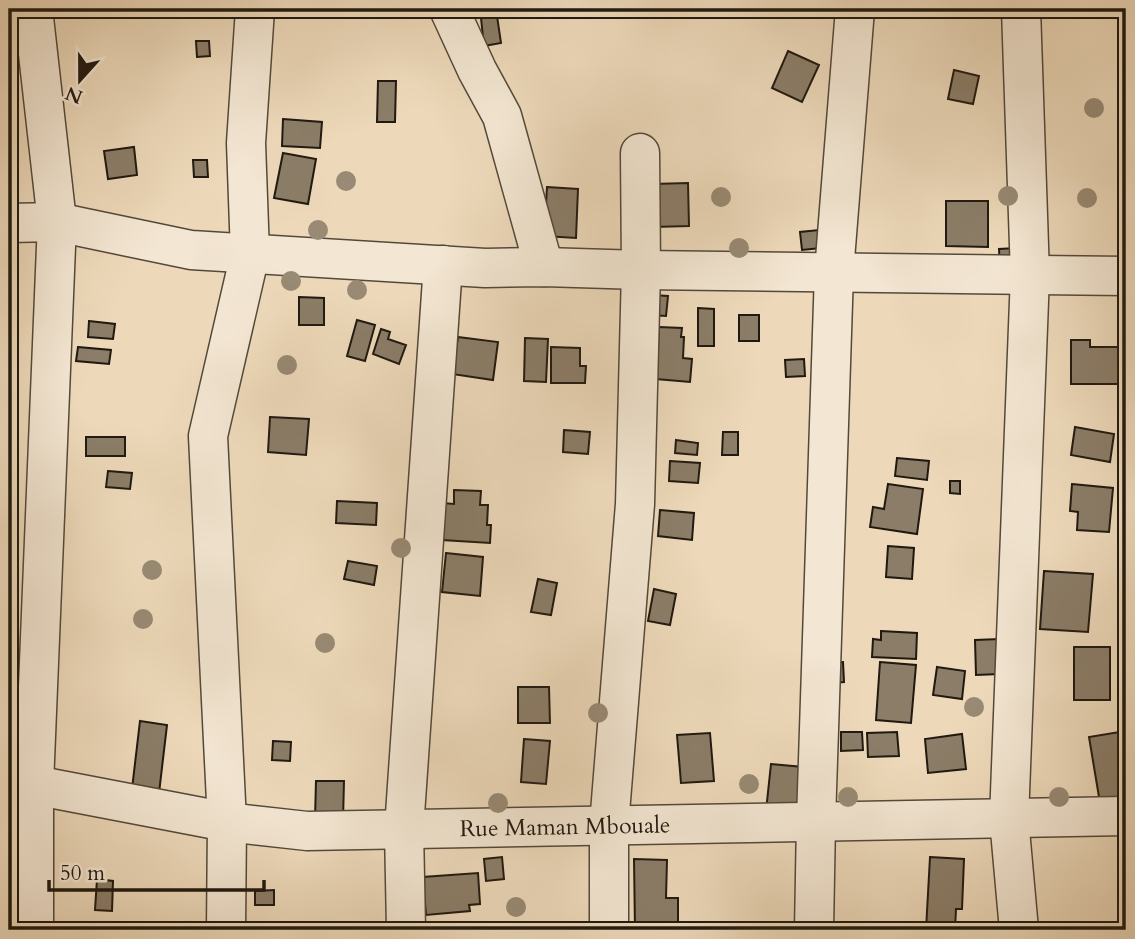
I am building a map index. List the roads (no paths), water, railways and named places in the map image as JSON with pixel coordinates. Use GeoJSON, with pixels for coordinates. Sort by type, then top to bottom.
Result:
{"type":"FeatureCollection","features":[{"type":"Feature","properties":{"kind":"street"},"geometry":{"type":"LineString","coordinates":[[33,9],[57,222],[21,784],[34,930]]}},
{"type":"Feature","properties":{"kind":"street"},"geometry":{"type":"LineString","coordinates":[[226,930],[226,822],[208,436],[250,254],[246,143],[255,9]]}},
{"type":"Feature","properties":{"kind":"street"},"geometry":{"type":"LineString","coordinates":[[449,9],[502,116],[544,267]]}},
{"type":"Feature","properties":{"kind":"street"},"geometry":{"type":"LineString","coordinates":[[814,930],[834,272],[855,9]]}},
{"type":"Feature","properties":{"kind":"street"},"geometry":{"type":"LineString","coordinates":[[1019,930],[1009,819],[1030,275],[1021,9]]}},
{"type":"Feature","properties":{"kind":"street"},"geometry":{"type":"LineString","coordinates":[[609,930],[609,825],[635,503],[640,153]]}},
{"type":"Feature","properties":{"kind":"street"},"geometry":{"type":"LineString","coordinates":[[9,223],[57,222],[191,250],[485,268],[1126,276]]}},
{"type":"Feature","properties":{"kind":"street"},"geometry":{"type":"LineString","coordinates":[[406,930],[404,829],[443,265]]}},
{"type":"Feature","properties":{"kind":"street","name":"Rue Maman Mbouale"},"geometry":{"type":"LineString","coordinates":[[21,784],[226,822],[307,831],[1126,816]]}}]}
